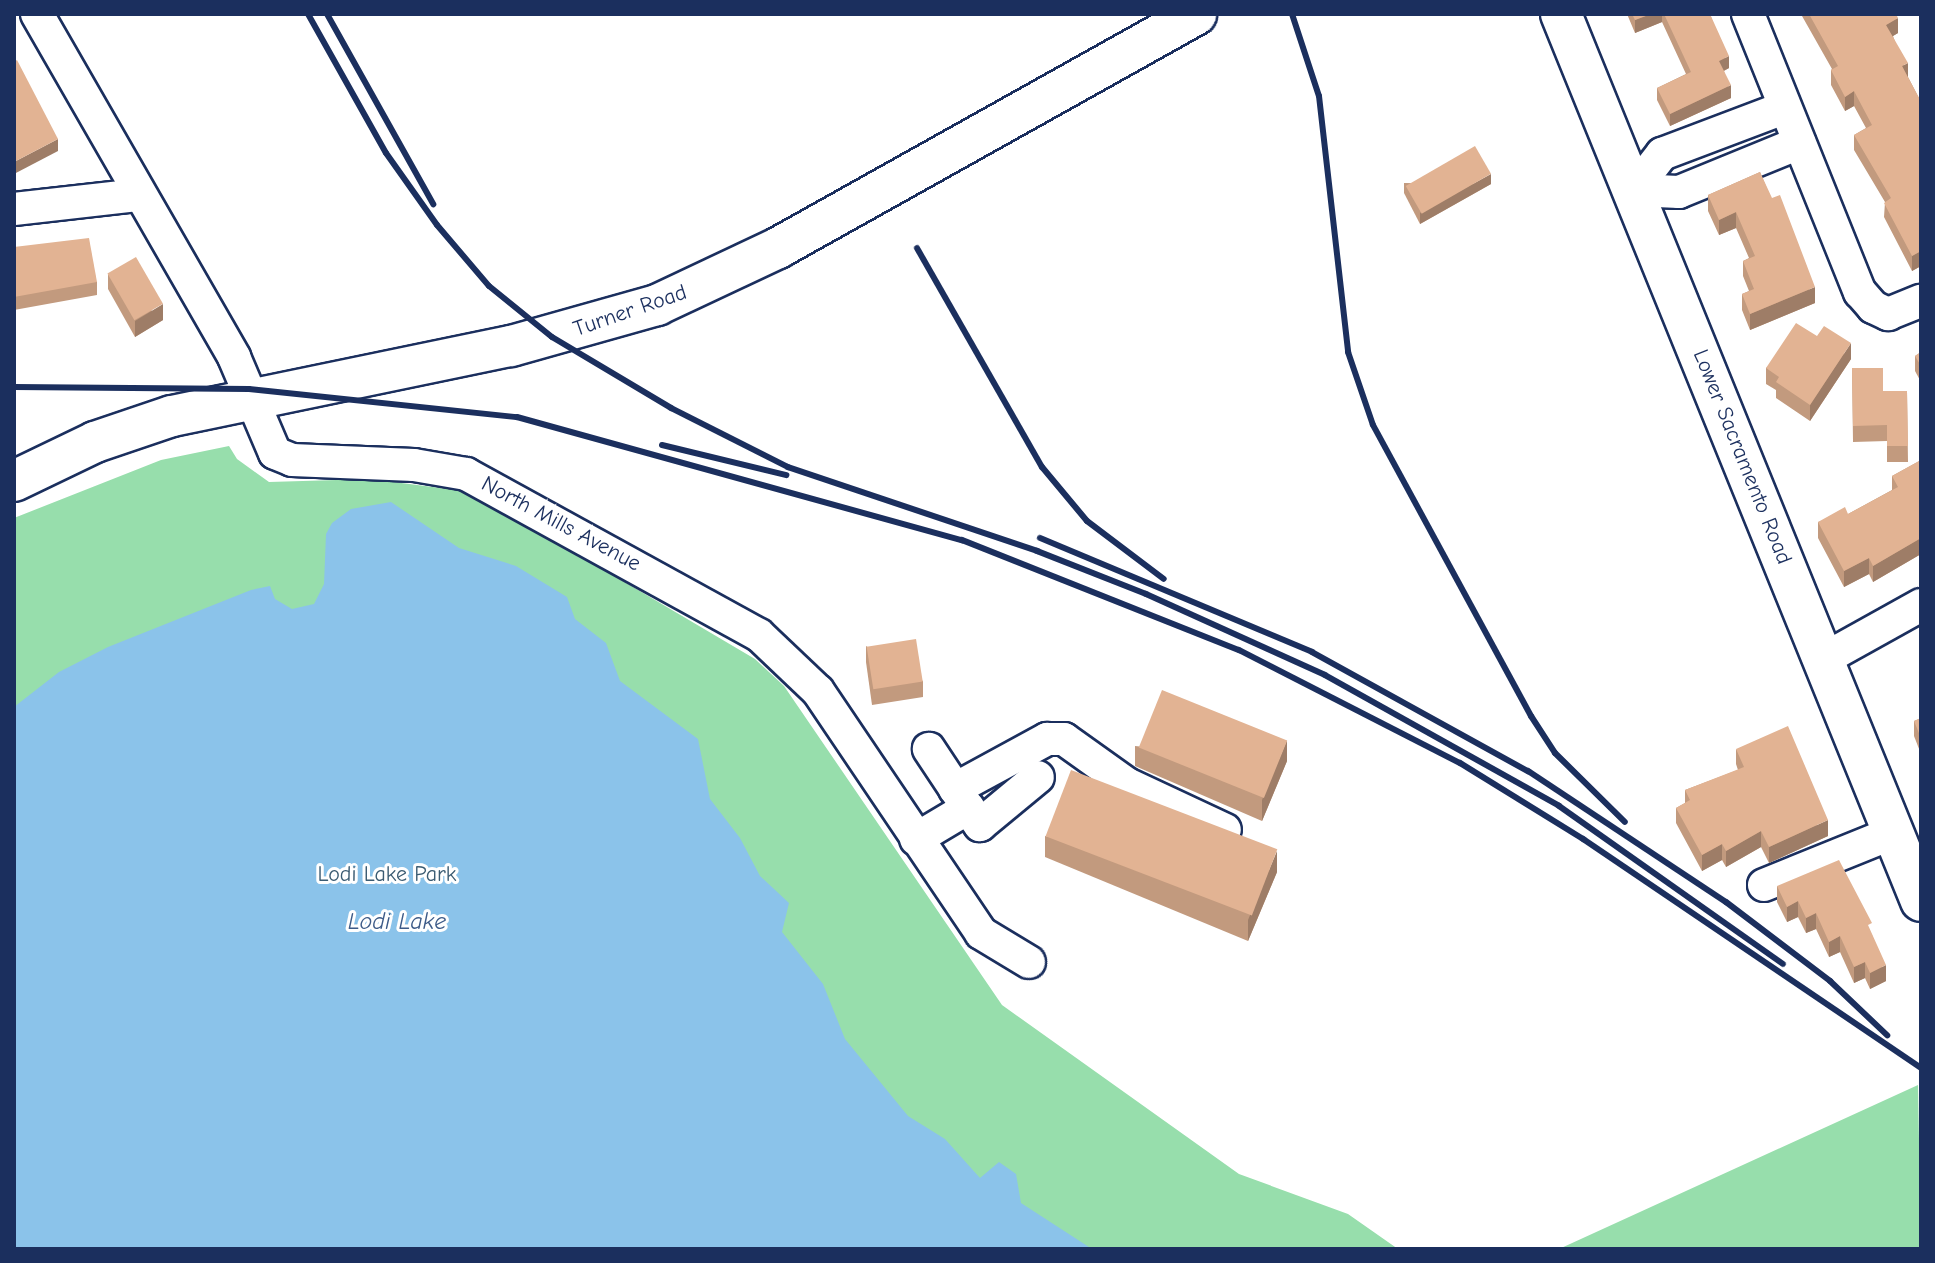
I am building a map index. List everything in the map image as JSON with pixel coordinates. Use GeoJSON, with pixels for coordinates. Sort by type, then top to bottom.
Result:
{"type":"FeatureCollection","features":[{"type":"Feature","properties":{"kind":"main road","name":"Turner Road"},"geometry":{"type":"LineString","coordinates":[[14,481],[125,430],[253,397],[511,346],[687,293],[778,248],[1196,14]]}},
{"type":"Feature","properties":{"kind":"main road","name":"Lower Sacramento Road"},"geometry":{"type":"LineString","coordinates":[[1561,14],[1921,901]]}},
{"type":"Feature","properties":{"kind":"street","name":"North Mills Avenue"},"geometry":{"type":"LineString","coordinates":[[37,14],[253,397],[270,446],[282,458],[442,467],[466,474],[759,635],[818,691],[981,933],[1029,962]]}},
{"type":"Feature","properties":{"kind":"street"},"geometry":{"type":"LineString","coordinates":[[1748,14],[1860,292],[1873,307],[1888,314],[1921,301]]}},
{"type":"Feature","properties":{"kind":"street"},"geometry":{"type":"LineString","coordinates":[[1634,190],[1662,154],[1784,108]]}},
{"type":"Feature","properties":{"kind":"street"},"geometry":{"type":"LineString","coordinates":[[1634,190],[1679,192],[1799,143]]}},
{"type":"Feature","properties":{"kind":"street"},"geometry":{"type":"LineString","coordinates":[[14,209],[139,195]]}},
{"type":"Feature","properties":{"kind":"street"},"geometry":{"type":"LineString","coordinates":[[1824,659],[1921,605]]}},
{"type":"Feature","properties":{"kind":"street"},"geometry":{"type":"LineString","coordinates":[[916,839],[962,798],[1047,739],[1064,739],[1127,784],[1225,830]]}},
{"type":"Feature","properties":{"kind":"street"},"geometry":{"type":"LineString","coordinates":[[929,749],[980,825],[1038,777]]}},
{"type":"Feature","properties":{"kind":"street"},"geometry":{"type":"LineString","coordinates":[[1764,885],[1893,833]]}},
{"type":"Feature","properties":{"kind":"green space","name":"Lodi Lake"},"geometry":{"type":"Polygon","coordinates":[[[229,446],[237,459],[269,482],[370,479],[472,492],[755,659],[784,686],[1002,1005],[1239,1174],[1348,1214],[1398,1249],[14,1249],[14,518],[161,460],[229,446]]]}},
{"type":"Feature","properties":{"kind":"green space"},"geometry":{"type":"Polygon","coordinates":[[[1918,1085],[1921,1249],[1559,1249],[1918,1085]]]}},
{"type":"Feature","properties":{"kind":"water","name":"Lodi Lake"},"geometry":{"type":"Polygon","coordinates":[[[391,502],[459,548],[516,566],[567,597],[575,619],[606,643],[620,681],[698,739],[710,799],[740,838],[760,876],[789,903],[782,932],[823,984],[845,1039],[908,1116],[945,1139],[980,1178],[999,1162],[1016,1174],[1021,1203],[1092,1249],[14,1249],[14,707],[59,672],[108,647],[251,590],[270,586],[275,599],[292,609],[314,604],[324,584],[326,534],[332,523],[351,509],[391,502]]]}},
{"type":"Feature","properties":{"kind":"building"},"geometry":{"type":"Polygon","coordinates":[[[1632,14],[1651,14],[1635,20],[1632,14]]]}},
{"type":"Feature","properties":{"kind":"building"},"geometry":{"type":"Polygon","coordinates":[[[1664,14],[1710,14],[1729,56],[1719,61],[1731,85],[1670,114],[1657,88],[1691,72],[1664,14]]]}},
{"type":"Feature","properties":{"kind":"building"},"geometry":{"type":"Polygon","coordinates":[[[1809,14],[1896,14],[1898,18],[1886,25],[1908,63],[1902,66],[1921,97],[1921,251],[1912,256],[1884,203],[1891,198],[1854,135],[1872,125],[1854,91],[1845,97],[1831,70],[1838,66],[1809,14]]]}},
{"type":"Feature","properties":{"kind":"building"},"geometry":{"type":"Polygon","coordinates":[[[17,60],[58,139],[14,162],[14,62],[17,60]]]}},
{"type":"Feature","properties":{"kind":"building"},"geometry":{"type":"Polygon","coordinates":[[[1475,146],[1491,174],[1422,214],[1406,186],[1475,146]]]}},
{"type":"Feature","properties":{"kind":"building"},"geometry":{"type":"Polygon","coordinates":[[[1760,172],[1772,198],[1780,195],[1815,287],[1750,314],[1742,294],[1754,289],[1743,261],[1755,256],[1736,212],[1719,220],[1708,195],[1760,172]]]}},
{"type":"Feature","properties":{"kind":"building"},"geometry":{"type":"Polygon","coordinates":[[[89,238],[97,282],[14,297],[14,247],[89,238]]]}},
{"type":"Feature","properties":{"kind":"building"},"geometry":{"type":"Polygon","coordinates":[[[136,257],[163,304],[134,320],[107,274],[136,257]]]}},
{"type":"Feature","properties":{"kind":"building"},"geometry":{"type":"Polygon","coordinates":[[[1796,323],[1817,336],[1824,326],[1851,343],[1810,405],[1776,382],[1779,377],[1766,368],[1796,323]]]}},
{"type":"Feature","properties":{"kind":"building"},"geometry":{"type":"Polygon","coordinates":[[[1921,352],[1921,366],[1915,356],[1921,352]]]}},
{"type":"Feature","properties":{"kind":"building"},"geometry":{"type":"Polygon","coordinates":[[[1852,368],[1883,368],[1883,391],[1907,391],[1908,446],[1887,446],[1887,425],[1853,426],[1852,368]]]}},
{"type":"Feature","properties":{"kind":"building"},"geometry":{"type":"Polygon","coordinates":[[[1921,460],[1921,538],[1873,566],[1869,558],[1844,571],[1818,522],[1845,507],[1848,514],[1898,487],[1892,476],[1921,460]]]}},
{"type":"Feature","properties":{"kind":"building"},"geometry":{"type":"Polygon","coordinates":[[[916,639],[923,681],[873,689],[867,647],[916,639]]]}},
{"type":"Feature","properties":{"kind":"building"},"geometry":{"type":"Polygon","coordinates":[[[1162,690],[1287,741],[1264,798],[1139,747],[1162,690]]]}},
{"type":"Feature","properties":{"kind":"building"},"geometry":{"type":"Polygon","coordinates":[[[1921,718],[1921,738],[1914,721],[1921,718]]]}},
{"type":"Feature","properties":{"kind":"building"},"geometry":{"type":"Polygon","coordinates":[[[1788,726],[1828,820],[1769,847],[1761,831],[1726,851],[1722,844],[1702,855],[1676,808],[1690,800],[1685,790],[1744,767],[1736,749],[1788,726]]]}},
{"type":"Feature","properties":{"kind":"building"},"geometry":{"type":"Polygon","coordinates":[[[1071,770],[1277,849],[1252,915],[1046,836],[1071,770]]]}},
{"type":"Feature","properties":{"kind":"building"},"geometry":{"type":"Polygon","coordinates":[[[1839,860],[1872,923],[1868,925],[1886,965],[1870,973],[1865,962],[1854,967],[1840,936],[1829,942],[1816,913],[1806,918],[1798,901],[1787,907],[1777,886],[1839,860]]]}},
{"type":"Feature","properties":{"kind":"railway"},"geometry":{"type":"LineString","coordinates":[[308,14],[386,153],[437,225],[489,286],[552,337],[671,408],[788,467],[1037,551],[1146,594],[1325,675],[1559,806],[1783,964]]}},
{"type":"Feature","properties":{"kind":"railway"},"geometry":{"type":"LineString","coordinates":[[327,14],[433,204]]}},
{"type":"Feature","properties":{"kind":"railway"},"geometry":{"type":"LineString","coordinates":[[1292,14],[1319,96],[1348,352],[1373,425],[1531,716],[1555,753],[1625,822]]}},
{"type":"Feature","properties":{"kind":"railway"},"geometry":{"type":"LineString","coordinates":[[917,248],[1042,467],[1087,521],[1164,579]]}},
{"type":"Feature","properties":{"kind":"railway"},"geometry":{"type":"LineString","coordinates":[[14,387],[249,389],[517,417],[962,540],[1239,650],[1460,763],[1583,839],[1921,1068]]}},
{"type":"Feature","properties":{"kind":"railway"},"geometry":{"type":"LineString","coordinates":[[662,445],[786,475]]}},
{"type":"Feature","properties":{"kind":"railway"},"geometry":{"type":"LineString","coordinates":[[1040,538],[1312,652],[1528,771],[1726,902],[1830,981],[1887,1035]]}},
{"type":"Feature","properties":{"kind":"park label","name":"Lodi Lake Park"},"geometry":{"type":"Point","coordinates":[387,875]}}]}
